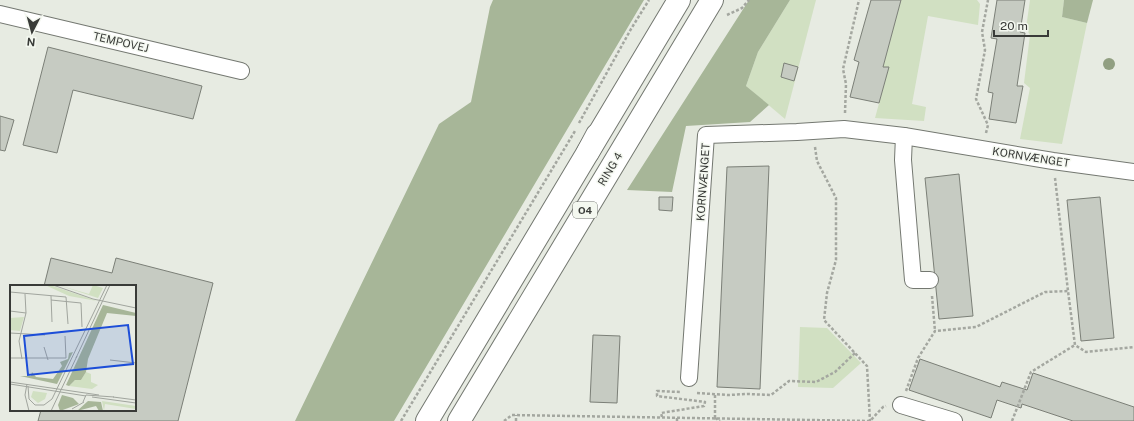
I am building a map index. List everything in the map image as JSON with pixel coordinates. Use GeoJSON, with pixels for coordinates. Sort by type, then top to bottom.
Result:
{"type":"FeatureCollection","features":[{"type":"Feature","properties":{"kind":"main road"},"geometry":{"type":"LineString","coordinates":[[588,152],[669,0]]}},
{"type":"Feature","properties":{"kind":"main road","name":"O4"},"geometry":{"type":"LineString","coordinates":[[427,421],[679,0]]}},
{"type":"Feature","properties":{"kind":"main road","name":"RING 4"},"geometry":{"type":"LineString","coordinates":[[459,421],[718,8]]}},
{"type":"Feature","properties":{"kind":"street","name":"TEMPOVEJ"},"geometry":{"type":"LineString","coordinates":[[0,14],[241,70]]}},
{"type":"Feature","properties":{"kind":"street","name":"KORNVÆNGET"},"geometry":{"type":"LineString","coordinates":[[686,385],[706,136],[844,129],[904,136],[1053,161],[1134,172]]}},
{"type":"Feature","properties":{"kind":"street"},"geometry":{"type":"LineString","coordinates":[[904,136],[903,160],[913,280],[930,280]]}},
{"type":"Feature","properties":{"kind":"street"},"geometry":{"type":"LineString","coordinates":[[901,405],[954,421]]}},
{"type":"Feature","properties":{"kind":"path"},"geometry":{"type":"LineString","coordinates":[[401,421],[579,124],[631,29],[649,0]]}},
{"type":"Feature","properties":{"kind":"path"},"geometry":{"type":"LineString","coordinates":[[718,8],[742,8],[749,0]]}},
{"type":"Feature","properties":{"kind":"path"},"geometry":{"type":"LineString","coordinates":[[844,129],[846,84],[843,69],[859,0]]}},
{"type":"Feature","properties":{"kind":"path"},"geometry":{"type":"LineString","coordinates":[[984,150],[988,125],[976,99],[985,50],[982,32],[988,0]]}},
{"type":"Feature","properties":{"kind":"path"},"geometry":{"type":"LineString","coordinates":[[812,131],[817,161],[836,198],[836,260],[826,293],[824,320],[867,366],[870,421]]}},
{"type":"Feature","properties":{"kind":"path"},"geometry":{"type":"LineString","coordinates":[[1053,161],[1075,345]]}},
{"type":"Feature","properties":{"kind":"path"},"geometry":{"type":"LineString","coordinates":[[504,421],[512,415],[516,415],[870,421],[883,407],[901,405],[918,358],[935,331],[976,327],[1045,292],[1068,291]]}},
{"type":"Feature","properties":{"kind":"path"},"geometry":{"type":"LineString","coordinates":[[1075,345],[1086,352],[1134,347]]}},
{"type":"Feature","properties":{"kind":"path"},"geometry":{"type":"LineString","coordinates":[[1012,421],[1031,372],[1075,345]]}},
{"type":"Feature","properties":{"kind":"path"},"geometry":{"type":"LineString","coordinates":[[714,418],[715,394],[728,396],[746,394],[771,395],[789,381],[816,382],[835,372],[855,353]]}},
{"type":"Feature","properties":{"kind":"path"},"geometry":{"type":"LineString","coordinates":[[662,417],[661,413],[704,406],[705,402],[657,396],[657,391],[686,385]]}},
{"type":"Feature","properties":{"kind":"path"},"geometry":{"type":"LineString","coordinates":[[516,415],[516,421]]}},
{"type":"Feature","properties":{"kind":"path"},"geometry":{"type":"LineString","coordinates":[[714,418],[720,421]]}},
{"type":"Feature","properties":{"kind":"green space"},"geometry":{"type":"Polygon","coordinates":[[[493,0],[644,0],[394,421],[295,421],[439,124],[471,102],[490,7],[493,0]]]}},
{"type":"Feature","properties":{"kind":"green space"},"geometry":{"type":"Polygon","coordinates":[[[749,0],[790,0],[758,52],[746,86],[769,105],[750,122],[686,126],[672,192],[627,190],[749,0]]]}},
{"type":"Feature","properties":{"kind":"green space"},"geometry":{"type":"Polygon","coordinates":[[[790,0],[816,0],[785,119],[746,86],[758,52],[790,0]]]}},
{"type":"Feature","properties":{"kind":"green space"},"geometry":{"type":"Polygon","coordinates":[[[901,0],[977,0],[980,4],[978,25],[928,16],[912,104],[926,107],[924,121],[875,118],[889,67],[883,67],[901,0]]]}},
{"type":"Feature","properties":{"kind":"green space"},"geometry":{"type":"Polygon","coordinates":[[[1030,0],[1064,0],[1062,17],[1087,23],[1062,144],[1020,139],[1030,88],[1024,83],[1030,35],[1026,28],[1030,0]]]}},
{"type":"Feature","properties":{"kind":"green space"},"geometry":{"type":"Polygon","coordinates":[[[1064,0],[1093,0],[1087,23],[1062,17],[1064,0]]]}},
{"type":"Feature","properties":{"kind":"green space"},"geometry":{"type":"Polygon","coordinates":[[[800,327],[827,328],[861,363],[833,388],[798,387],[800,327]]]}},
{"type":"Feature","properties":{"kind":"building"},"geometry":{"type":"Polygon","coordinates":[[[871,0],[901,0],[883,67],[889,67],[879,103],[850,97],[859,62],[854,60],[871,0]]]}},
{"type":"Feature","properties":{"kind":"building"},"geometry":{"type":"Polygon","coordinates":[[[997,0],[1025,0],[1020,32],[1025,33],[1017,86],[1023,86],[1016,123],[989,119],[993,93],[988,92],[997,39],[991,38],[997,0]]]}},
{"type":"Feature","properties":{"kind":"building"},"geometry":{"type":"Polygon","coordinates":[[[48,47],[202,86],[193,119],[73,90],[57,153],[23,145],[48,47]]]}},
{"type":"Feature","properties":{"kind":"building"},"geometry":{"type":"Polygon","coordinates":[[[784,63],[798,67],[794,81],[781,77],[784,63]]]}},
{"type":"Feature","properties":{"kind":"building"},"geometry":{"type":"Polygon","coordinates":[[[0,116],[14,120],[5,151],[0,150],[0,116]]]}},
{"type":"Feature","properties":{"kind":"building"},"geometry":{"type":"Polygon","coordinates":[[[769,166],[760,389],[717,387],[727,167],[769,166]]]}},
{"type":"Feature","properties":{"kind":"building"},"geometry":{"type":"Polygon","coordinates":[[[959,174],[973,316],[939,319],[925,178],[959,174]]]}},
{"type":"Feature","properties":{"kind":"building"},"geometry":{"type":"Polygon","coordinates":[[[659,197],[673,197],[672,211],[659,210],[659,197]]]}},
{"type":"Feature","properties":{"kind":"building"},"geometry":{"type":"Polygon","coordinates":[[[1100,197],[1114,338],[1081,341],[1067,200],[1100,197]]]}},
{"type":"Feature","properties":{"kind":"building"},"geometry":{"type":"Polygon","coordinates":[[[51,258],[112,273],[116,258],[213,283],[178,421],[38,421],[41,411],[136,411],[136,285],[44,285],[51,258]]]}},
{"type":"Feature","properties":{"kind":"building"},"geometry":{"type":"Polygon","coordinates":[[[593,335],[620,336],[617,403],[590,402],[593,335]]]}},
{"type":"Feature","properties":{"kind":"building"},"geometry":{"type":"Polygon","coordinates":[[[920,359],[1000,387],[1002,382],[1027,390],[1033,373],[1134,407],[1134,421],[1073,421],[1022,404],[1021,408],[997,400],[991,418],[909,390],[920,359]]]}}]}
